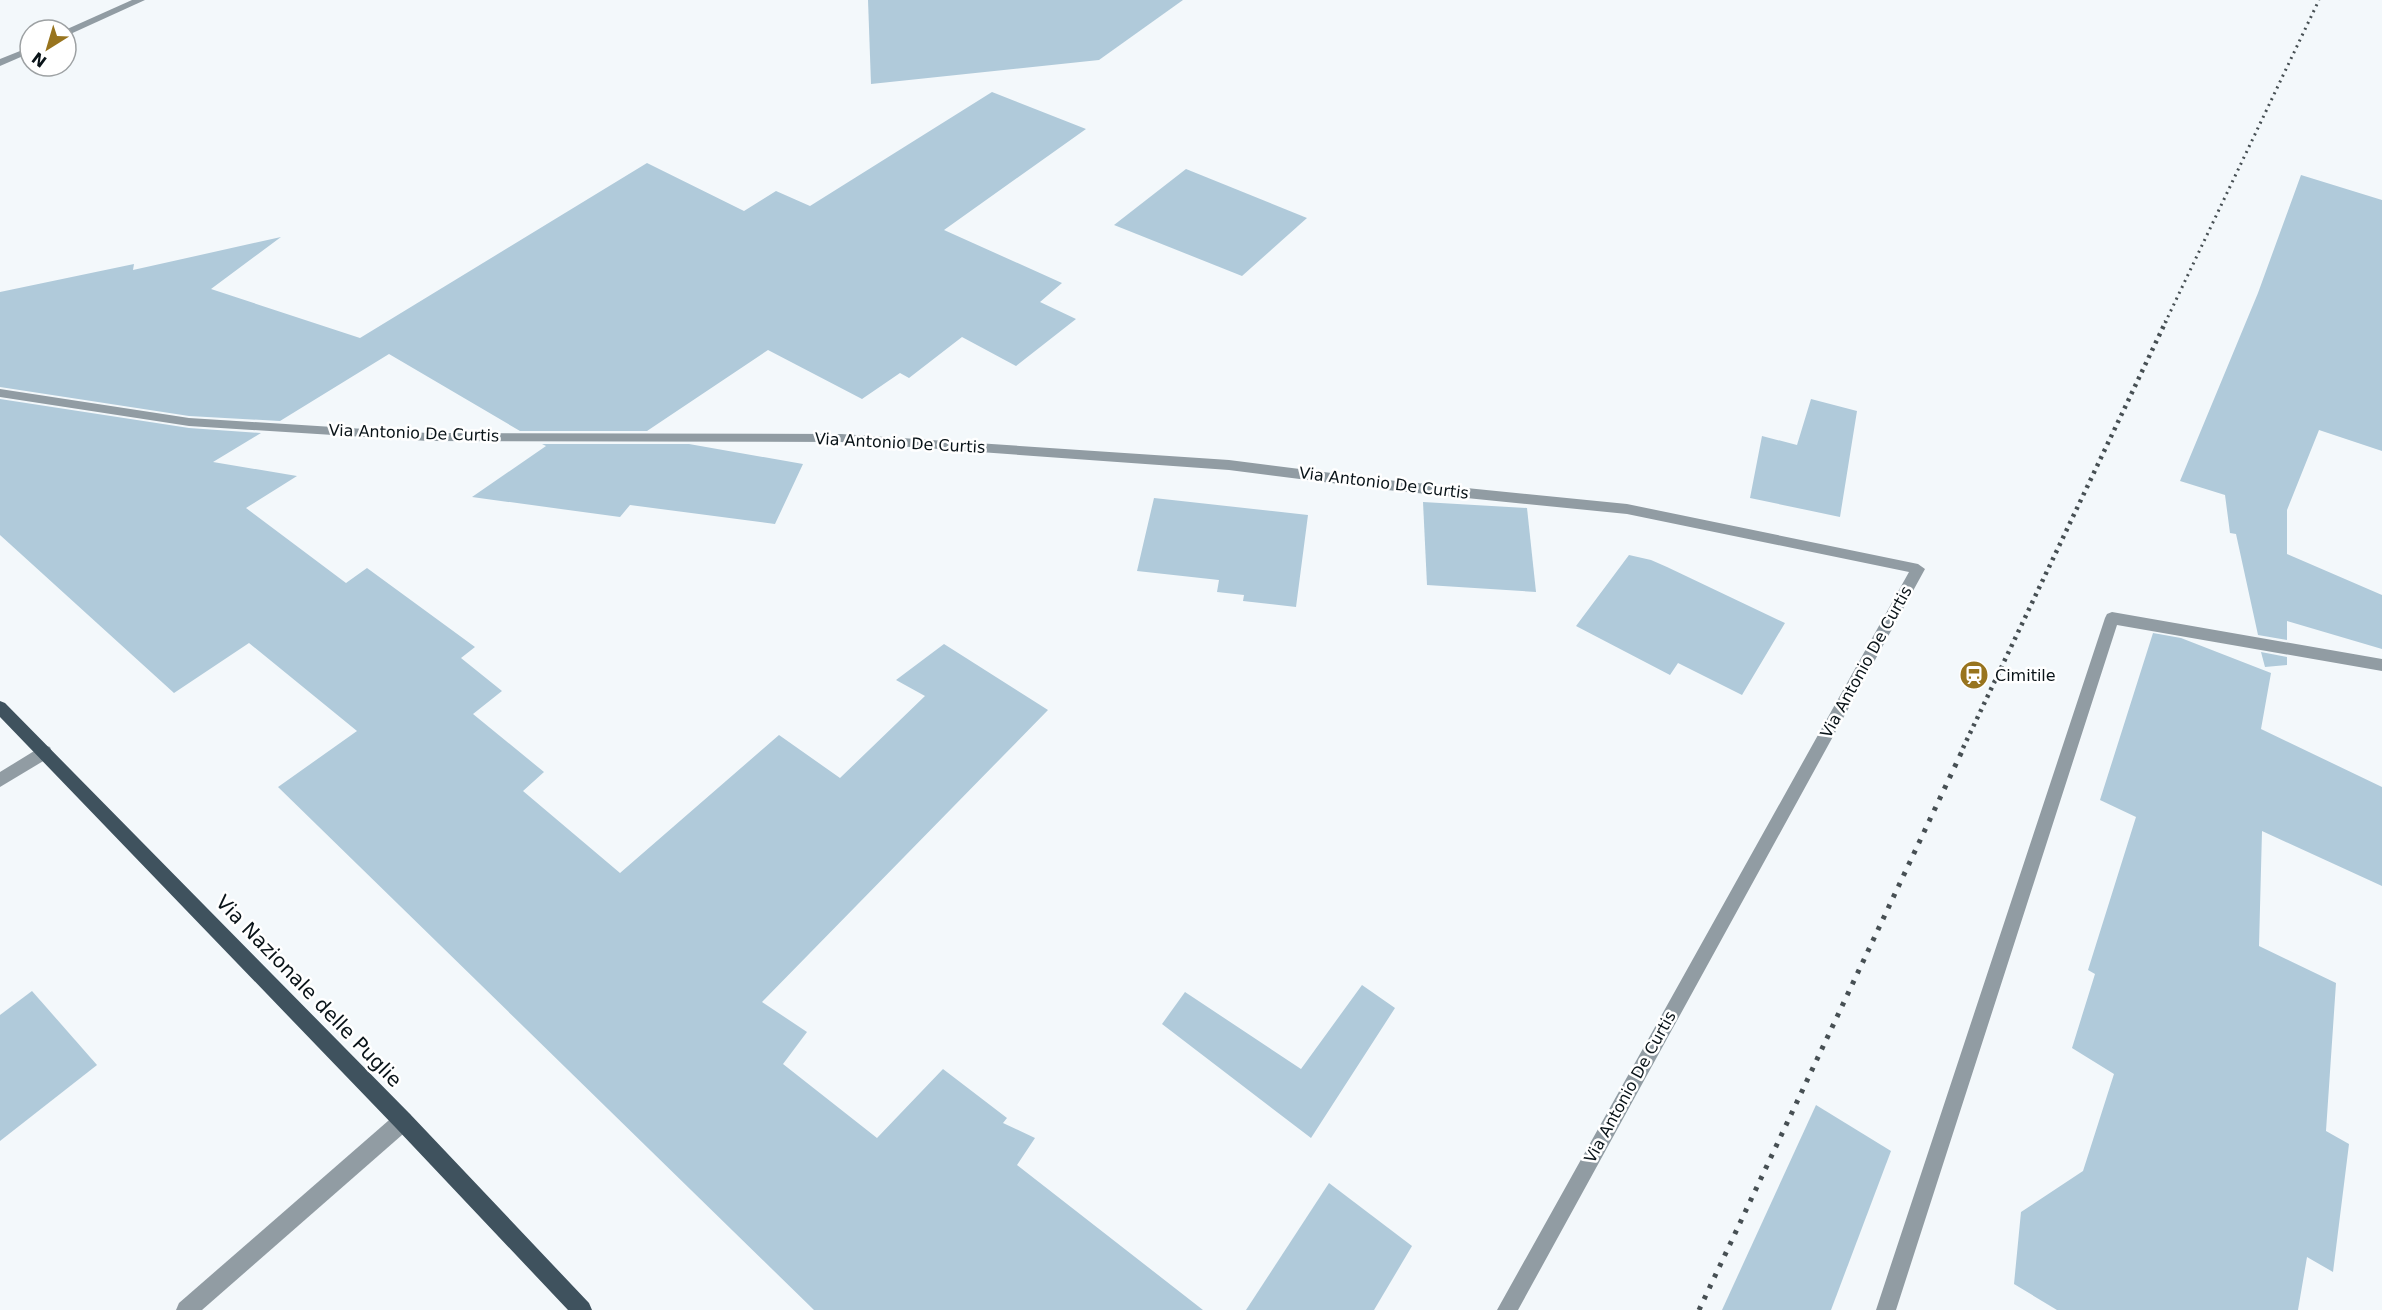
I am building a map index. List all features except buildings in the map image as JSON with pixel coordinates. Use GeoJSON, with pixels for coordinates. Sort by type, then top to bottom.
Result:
{"type":"FeatureCollection","features":[{"type":"Feature","properties":{"kind":"main road","name":"Via Nazionale delle Puglie"},"geometry":{"type":"LineString","coordinates":[[0,707],[403,1121],[582,1310]]}},
{"type":"Feature","properties":{"kind":"street"},"geometry":{"type":"LineString","coordinates":[[78,28],[140,0]]}},
{"type":"Feature","properties":{"kind":"street"},"geometry":{"type":"LineString","coordinates":[[0,63],[18,55]]}},
{"type":"Feature","properties":{"kind":"street","name":"Via Antonio De Curtis"},"geometry":{"type":"LineString","coordinates":[[0,393],[189,422],[392,435],[841,438],[1229,465],[1387,485],[1627,509],[1918,569],[1507,1310]]}},
{"type":"Feature","properties":{"kind":"street"},"geometry":{"type":"LineString","coordinates":[[1886,1310],[2112,618],[2318,652],[2382,666]]}},
{"type":"Feature","properties":{"kind":"street"},"geometry":{"type":"LineString","coordinates":[[0,780],[44,752]]}},
{"type":"Feature","properties":{"kind":"street"},"geometry":{"type":"LineString","coordinates":[[186,1310],[403,1121]]}},
{"type":"Feature","properties":{"kind":"railway"},"geometry":{"type":"LineString","coordinates":[[2165,323],[2319,0]]}},
{"type":"Feature","properties":{"kind":"railway"},"geometry":{"type":"LineString","coordinates":[[1963,748],[2166,321]]}},
{"type":"Feature","properties":{"kind":"railway"},"geometry":{"type":"LineString","coordinates":[[1699,1310],[1964,747]]}},
{"type":"Feature","properties":{"kind":"place","name":"Cimitile"},"geometry":{"type":"Point","coordinates":[1974,675]}}]}
